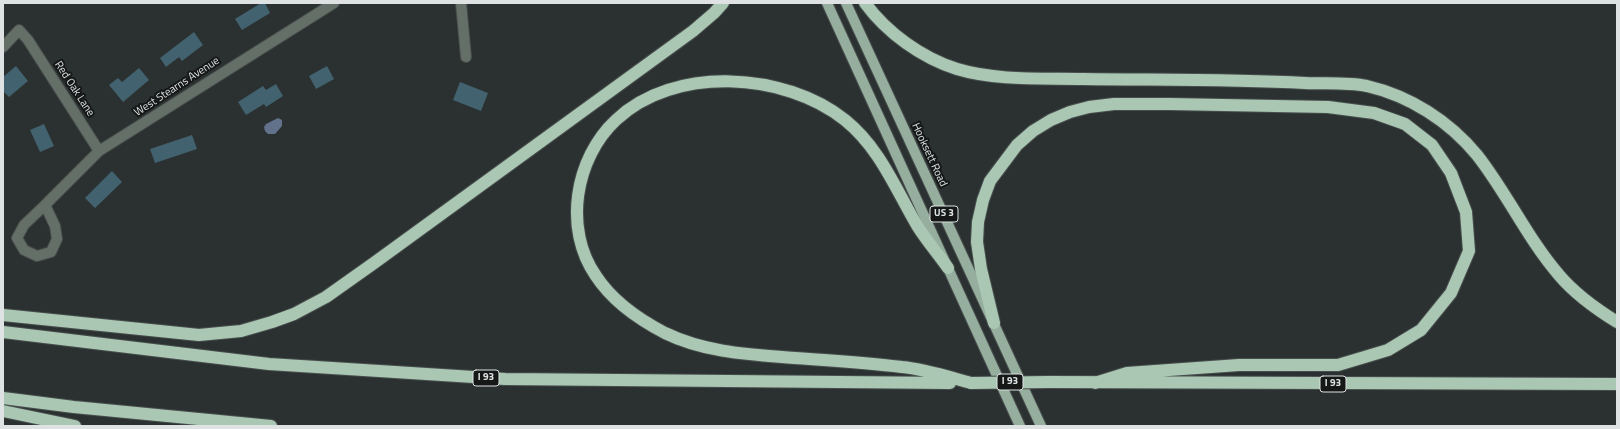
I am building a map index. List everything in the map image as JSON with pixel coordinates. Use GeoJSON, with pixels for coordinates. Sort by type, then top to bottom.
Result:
{"type":"FeatureCollection","features":[{"type":"Feature","properties":{"kind":"highway"},"geometry":{"type":"LineString","coordinates":[[3,315],[200,335],[241,330],[272,322],[294,314],[326,297],[381,258],[693,31],[714,14],[723,3]]}},
{"type":"Feature","properties":{"kind":"highway"},"geometry":{"type":"LineString","coordinates":[[865,3],[873,14],[911,46],[931,58],[954,68],[976,74],[1038,78],[1270,81],[1366,86],[1417,104],[1453,130],[1477,156],[1540,251],[1560,276],[1599,311],[1617,322]]}},
{"type":"Feature","properties":{"kind":"highway"},"geometry":{"type":"LineString","coordinates":[[948,268],[919,228],[879,157],[846,121],[815,101],[796,93],[755,83],[712,82],[686,86],[664,92],[631,108],[615,120],[590,156],[577,195],[580,238],[586,259],[595,276],[609,294],[626,309],[666,334],[689,344],[718,351],[750,355],[905,367],[971,383]]}},
{"type":"Feature","properties":{"kind":"highway"},"geometry":{"type":"LineString","coordinates":[[994,323],[981,268],[977,242],[978,222],[982,200],[990,181],[1017,145],[1045,124],[1070,112],[1089,107],[1114,104],[1170,104],[1328,107],[1374,113],[1405,124],[1432,145],[1451,173],[1466,212],[1469,251],[1451,293],[1421,330],[1388,350],[1338,365],[1239,365],[1127,373],[1096,383]]}},
{"type":"Feature","properties":{"kind":"highway","name":"I 93"},"geometry":{"type":"LineString","coordinates":[[3,332],[270,364],[505,379],[971,383],[1617,384]]}},
{"type":"Feature","properties":{"kind":"highway"},"geometry":{"type":"LineString","coordinates":[[3,398],[74,407],[271,426]]}},
{"type":"Feature","properties":{"kind":"highway"},"geometry":{"type":"LineString","coordinates":[[3,411],[75,426]]}},
{"type":"Feature","properties":{"kind":"main road","name":"US 3"},"geometry":{"type":"LineString","coordinates":[[827,3],[1020,426]]}},
{"type":"Feature","properties":{"kind":"main road","name":"Hooksett Road"},"geometry":{"type":"LineString","coordinates":[[846,3],[1041,426]]}},
{"type":"Feature","properties":{"kind":"street","name":"West Stearns Avenue"},"geometry":{"type":"LineString","coordinates":[[45,205],[55,226],[57,239],[51,252],[37,256],[24,250],[17,238],[24,225],[99,151],[334,3]]}},
{"type":"Feature","properties":{"kind":"street"},"geometry":{"type":"LineString","coordinates":[[461,3],[466,57]]}},
{"type":"Feature","properties":{"kind":"street","name":"Red Oak Lane"},"geometry":{"type":"LineString","coordinates":[[3,47],[19,30],[28,40],[99,151]]}},
{"type":"Feature","properties":{"kind":"water"},"geometry":{"type":"Polygon","coordinates":[[[278,118],[282,120],[282,126],[275,134],[268,134],[264,127],[266,124],[278,118]]]}},
{"type":"Feature","properties":{"kind":"building"},"geometry":{"type":"Polygon","coordinates":[[[261,3],[265,3],[270,13],[242,30],[235,19],[261,3]]]}},
{"type":"Feature","properties":{"kind":"building"},"geometry":{"type":"Polygon","coordinates":[[[194,32],[203,45],[182,61],[179,57],[166,67],[160,58],[194,32]]]}},
{"type":"Feature","properties":{"kind":"building"},"geometry":{"type":"Polygon","coordinates":[[[16,66],[28,81],[9,97],[3,91],[3,77],[16,66]]]}},
{"type":"Feature","properties":{"kind":"building"},"geometry":{"type":"Polygon","coordinates":[[[327,66],[334,79],[316,89],[309,76],[327,66]]]}},
{"type":"Feature","properties":{"kind":"building"},"geometry":{"type":"Polygon","coordinates":[[[139,68],[149,80],[123,102],[109,85],[118,78],[122,82],[139,68]]]}},
{"type":"Feature","properties":{"kind":"building"},"geometry":{"type":"Polygon","coordinates":[[[460,82],[488,93],[481,111],[453,100],[460,82]]]}},
{"type":"Feature","properties":{"kind":"building"},"geometry":{"type":"Polygon","coordinates":[[[276,84],[283,96],[266,107],[264,104],[246,115],[238,102],[263,86],[266,90],[276,84]]]}},
{"type":"Feature","properties":{"kind":"building"},"geometry":{"type":"Polygon","coordinates":[[[44,124],[54,146],[40,152],[30,130],[44,124]]]}},
{"type":"Feature","properties":{"kind":"building"},"geometry":{"type":"Polygon","coordinates":[[[192,135],[197,149],[155,163],[150,149],[192,135]]]}},
{"type":"Feature","properties":{"kind":"building"},"geometry":{"type":"Polygon","coordinates":[[[112,171],[122,182],[95,208],[85,198],[112,171]]]}}]}
